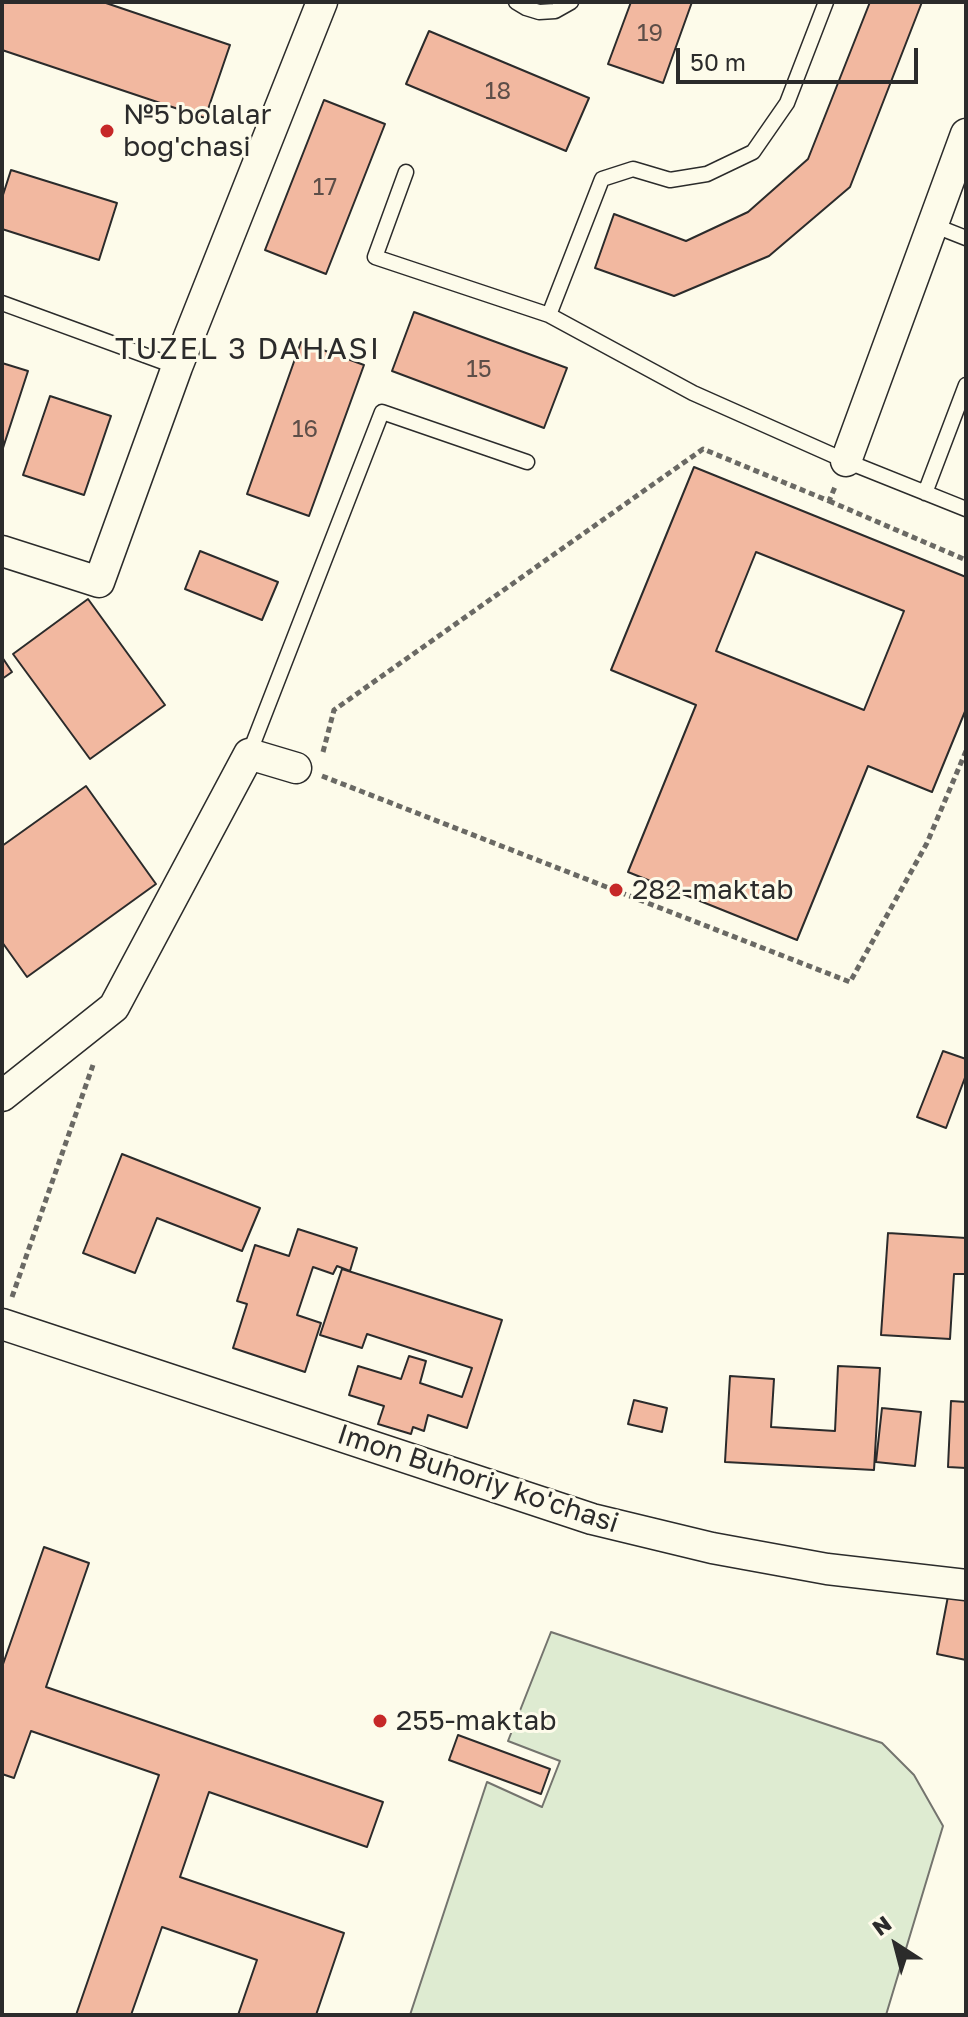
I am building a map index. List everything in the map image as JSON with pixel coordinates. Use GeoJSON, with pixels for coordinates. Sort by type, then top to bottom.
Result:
{"type":"FeatureCollection","features":[{"type":"Feature","properties":{"kind":"street"},"geometry":{"type":"LineString","coordinates":[[2,551],[99,582],[177,367],[322,2]]}},
{"type":"Feature","properties":{"kind":"street"},"geometry":{"type":"LineString","coordinates":[[846,461],[966,134]]}},
{"type":"Feature","properties":{"kind":"street"},"geometry":{"type":"LineString","coordinates":[[2,1096],[114,1007],[249,754],[307,771]]}},
{"type":"Feature","properties":{"kind":"street","name":"Imon Buhoriy ko'chasi"},"geometry":{"type":"LineString","coordinates":[[2,1325],[592,1519],[712,1548],[827,1569],[966,1585]]}},
{"type":"Feature","properties":{"kind":"lane"},"geometry":{"type":"LineString","coordinates":[[516,2],[539,12],[555,11],[571,2]]}},
{"type":"Feature","properties":{"kind":"lane"},"geometry":{"type":"LineString","coordinates":[[549,315],[602,179],[633,169],[670,180],[707,174],[753,152],[787,103],[826,2]]}},
{"type":"Feature","properties":{"kind":"lane"},"geometry":{"type":"LineString","coordinates":[[406,172],[375,257],[549,315],[693,393],[846,461],[966,509]]}},
{"type":"Feature","properties":{"kind":"lane"},"geometry":{"type":"LineString","coordinates":[[933,225],[966,238]]}},
{"type":"Feature","properties":{"kind":"lane"},"geometry":{"type":"LineString","coordinates":[[2,303],[177,367]]}},
{"type":"Feature","properties":{"kind":"lane"},"geometry":{"type":"LineString","coordinates":[[925,493],[966,385]]}},
{"type":"Feature","properties":{"kind":"lane"},"geometry":{"type":"LineString","coordinates":[[249,754],[382,412],[527,462]]}},
{"type":"Feature","properties":{"kind":"path"},"geometry":{"type":"LineString","coordinates":[[966,560],[703,449],[334,710],[307,771],[850,982],[927,843],[966,751]]}},
{"type":"Feature","properties":{"kind":"path"},"geometry":{"type":"LineString","coordinates":[[829,501],[846,461]]}},
{"type":"Feature","properties":{"kind":"path"},"geometry":{"type":"LineString","coordinates":[[2,1325],[93,1065]]}},
{"type":"Feature","properties":{"kind":"green space"},"geometry":{"type":"Polygon","coordinates":[[[551,1632],[882,1743],[914,1775],[943,1826],[886,2015],[410,2015],[487,1782],[542,1807],[560,1761],[508,1741],[551,1632]]]}},
{"type":"Feature","properties":{"kind":"building"},"geometry":{"type":"Polygon","coordinates":[[[2,2],[103,2],[230,45],[205,118],[2,50],[2,2]]]}},
{"type":"Feature","properties":{"kind":"building"},"geometry":{"type":"Polygon","coordinates":[[[631,2],[692,2],[663,83],[608,64],[631,2]]]}},
{"type":"Feature","properties":{"kind":"building"},"geometry":{"type":"Polygon","coordinates":[[[870,2],[922,2],[850,187],[769,256],[674,296],[595,268],[614,214],[686,241],[748,212],[808,159],[870,2]]]}},
{"type":"Feature","properties":{"kind":"building"},"geometry":{"type":"Polygon","coordinates":[[[429,31],[589,98],[566,151],[406,84],[429,31]]]}},
{"type":"Feature","properties":{"kind":"building"},"geometry":{"type":"Polygon","coordinates":[[[324,100],[385,124],[326,274],[265,250],[324,100]]]}},
{"type":"Feature","properties":{"kind":"building"},"geometry":{"type":"Polygon","coordinates":[[[11,170],[117,203],[99,260],[2,229],[2,198],[11,170]]]}},
{"type":"Feature","properties":{"kind":"building"},"geometry":{"type":"Polygon","coordinates":[[[414,312],[567,368],[544,428],[392,371],[414,312]]]}},
{"type":"Feature","properties":{"kind":"building"},"geometry":{"type":"Polygon","coordinates":[[[301,342],[364,365],[309,516],[247,494],[301,342]]]}},
{"type":"Feature","properties":{"kind":"building"},"geometry":{"type":"Polygon","coordinates":[[[2,363],[28,371],[2,451],[2,363]]]}},
{"type":"Feature","properties":{"kind":"building"},"geometry":{"type":"Polygon","coordinates":[[[50,396],[111,416],[84,495],[23,475],[50,396]]]}},
{"type":"Feature","properties":{"kind":"building"},"geometry":{"type":"Polygon","coordinates":[[[694,467],[966,577],[966,709],[932,792],[868,766],[797,940],[628,872],[696,705],[611,670],[694,467]],[[756,552],[716,651],[864,710],[904,611],[756,552]]]}},
{"type":"Feature","properties":{"kind":"building"},"geometry":{"type":"Polygon","coordinates":[[[200,551],[278,582],[262,620],[185,589],[200,551]]]}},
{"type":"Feature","properties":{"kind":"building"},"geometry":{"type":"Polygon","coordinates":[[[88,599],[165,705],[90,759],[13,654],[88,599]]]}},
{"type":"Feature","properties":{"kind":"building"},"geometry":{"type":"Polygon","coordinates":[[[2,657],[12,672],[2,679],[2,657]]]}},
{"type":"Feature","properties":{"kind":"building"},"geometry":{"type":"Polygon","coordinates":[[[86,786],[156,884],[27,977],[2,942],[2,846],[86,786]]]}},
{"type":"Feature","properties":{"kind":"building"},"geometry":{"type":"Polygon","coordinates":[[[943,1051],[966,1059],[966,1075],[946,1128],[917,1117],[943,1051]]]}},
{"type":"Feature","properties":{"kind":"building"},"geometry":{"type":"Polygon","coordinates":[[[122,1154],[260,1208],[242,1251],[157,1218],[135,1273],[83,1253],[122,1154]]]}},
{"type":"Feature","properties":{"kind":"building"},"geometry":{"type":"Polygon","coordinates":[[[298,1229],[357,1248],[350,1271],[337,1266],[333,1274],[313,1267],[297,1315],[321,1323],[305,1372],[233,1348],[247,1304],[237,1301],[255,1245],[289,1256],[298,1229]]]}},
{"type":"Feature","properties":{"kind":"building"},"geometry":{"type":"Polygon","coordinates":[[[888,1233],[966,1238],[966,1274],[954,1274],[950,1339],[881,1335],[888,1233]]]}},
{"type":"Feature","properties":{"kind":"building"},"geometry":{"type":"Polygon","coordinates":[[[342,1269],[502,1320],[467,1428],[428,1415],[424,1431],[413,1427],[411,1434],[378,1424],[384,1406],[349,1395],[358,1366],[401,1379],[409,1356],[426,1361],[420,1383],[462,1397],[472,1368],[367,1334],[362,1348],[320,1335],[342,1269]]]}},
{"type":"Feature","properties":{"kind":"building"},"geometry":{"type":"Polygon","coordinates":[[[838,1366],[880,1368],[874,1470],[725,1462],[730,1376],[774,1379],[771,1427],[835,1431],[838,1366]]]}},
{"type":"Feature","properties":{"kind":"building"},"geometry":{"type":"Polygon","coordinates":[[[634,1400],[667,1408],[662,1432],[628,1424],[634,1400]]]}},
{"type":"Feature","properties":{"kind":"building"},"geometry":{"type":"Polygon","coordinates":[[[951,1401],[966,1402],[966,1468],[948,1467],[951,1401]]]}},
{"type":"Feature","properties":{"kind":"building"},"geometry":{"type":"Polygon","coordinates":[[[882,1408],[921,1412],[915,1466],[876,1462],[882,1408]]]}},
{"type":"Feature","properties":{"kind":"building"},"geometry":{"type":"Polygon","coordinates":[[[44,1547],[89,1563],[46,1687],[383,1802],[367,1847],[209,1792],[180,1877],[344,1933],[316,2015],[238,2015],[257,1960],[162,1927],[131,2015],[76,2015],[159,1775],[31,1731],[14,1778],[2,1774],[2,1667],[44,1547]]]}},
{"type":"Feature","properties":{"kind":"building"},"geometry":{"type":"Polygon","coordinates":[[[949,1591],[966,1594],[966,1660],[937,1654],[949,1591]]]}},
{"type":"Feature","properties":{"kind":"building"},"geometry":{"type":"Polygon","coordinates":[[[458,1735],[550,1769],[541,1794],[449,1760],[458,1735]]]}},
{"type":"Feature","properties":{"kind":"place","name":"№5 bolalar bog'chasi"},"geometry":{"type":"Point","coordinates":[107,131]}},
{"type":"Feature","properties":{"kind":"place","name":"282-maktab"},"geometry":{"type":"Point","coordinates":[616,890]}},
{"type":"Feature","properties":{"kind":"place","name":"255-maktab"},"geometry":{"type":"Point","coordinates":[380,1721]}},
{"type":"Feature","properties":{"kind":"district","name":"TUZEL 3 DAHASI"},"geometry":{"type":"Point","coordinates":[248,349]}}]}
